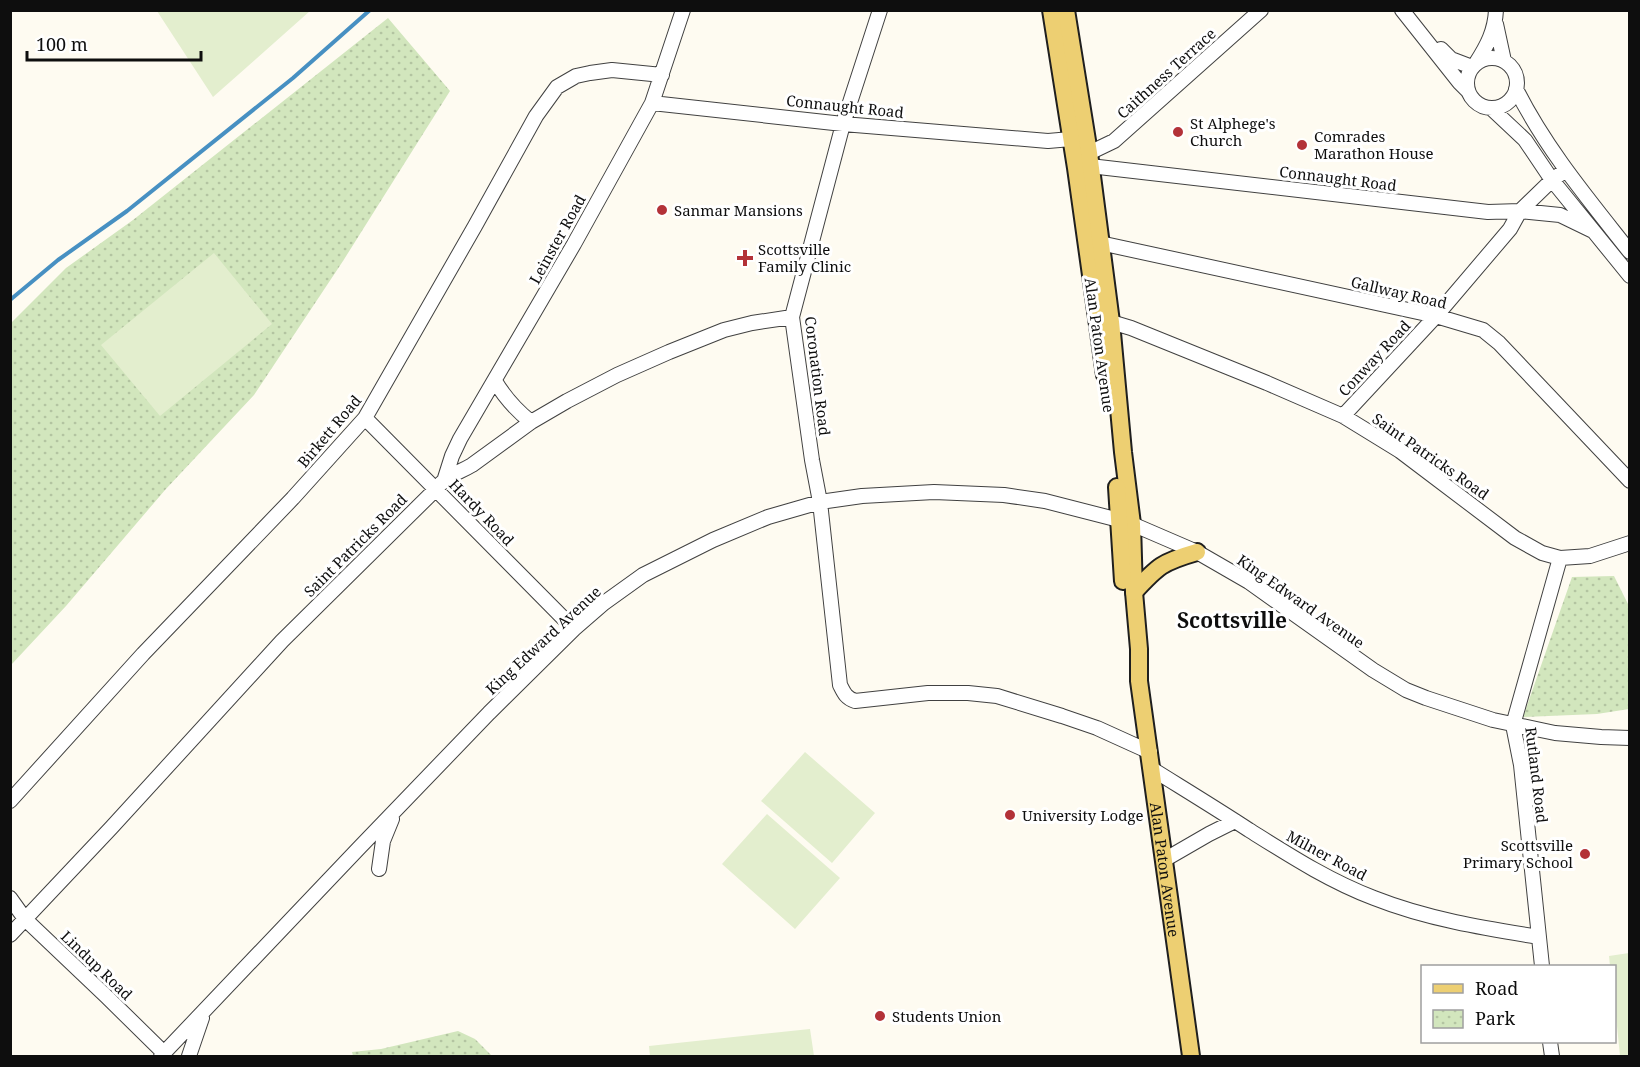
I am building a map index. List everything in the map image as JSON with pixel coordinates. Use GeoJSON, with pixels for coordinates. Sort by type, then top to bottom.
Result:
{"type":"FeatureCollection","features":[{"type":"Feature","properties":{"kind":"main road","name":"Alan Paton Avenue"},"geometry":{"type":"LineString","coordinates":[[1051,10],[1125,522],[1134,592],[1139,681],[1191,1056]]}},
{"type":"Feature","properties":{"kind":"main road","name":"Alan Paton Avenue"},"geometry":{"type":"LineString","coordinates":[[1066,10],[1090,160],[1111,321],[1122,452],[1126,632],[1130,655],[1139,681]]}},
{"type":"Feature","properties":{"kind":"main road"},"geometry":{"type":"LineString","coordinates":[[1134,592],[1152,572],[1164,564],[1197,552]]}},
{"type":"Feature","properties":{"kind":"street","name":"Leinster Road"},"geometry":{"type":"LineString","coordinates":[[441,483],[460,439],[652,103],[683,10]]}},
{"type":"Feature","properties":{"kind":"street","name":"Coronation Road"},"geometry":{"type":"LineString","coordinates":[[840,685],[820,502],[792,317],[843,124],[880,10]]}},
{"type":"Feature","properties":{"kind":"street","name":"Caithness Terrace"},"geometry":{"type":"LineString","coordinates":[[1090,160],[1261,10]]}},
{"type":"Feature","properties":{"kind":"street"},"geometry":{"type":"LineString","coordinates":[[1402,10],[1475,102],[1492,109],[1525,140],[1552,180],[1629,276]]}},
{"type":"Feature","properties":{"kind":"street"},"geometry":{"type":"LineString","coordinates":[[1468,92],[1467,78],[1487,45],[1496,16]]}},
{"type":"Feature","properties":{"kind":"street"},"geometry":{"type":"LineString","coordinates":[[1496,16],[1504,62]]}},
{"type":"Feature","properties":{"kind":"street"},"geometry":{"type":"LineString","coordinates":[[1422,36],[1435,44],[1451,59],[1474,65],[1491,58],[1509,65],[1516,76],[1514,95],[1505,105],[1492,109]]}},
{"type":"Feature","properties":{"kind":"street","name":"Birkett Road"},"geometry":{"type":"LineString","coordinates":[[10,801],[127,671],[293,498],[365,418],[476,226],[536,116],[557,87],[576,76],[612,70],[662,75]]}},
{"type":"Feature","properties":{"kind":"street"},"geometry":{"type":"LineString","coordinates":[[1516,89],[1527,112],[1566,170],[1629,252]]}},
{"type":"Feature","properties":{"kind":"street","name":"Connaught Road"},"geometry":{"type":"LineString","coordinates":[[652,103],[843,124],[1048,141],[1071,139]]}},
{"type":"Feature","properties":{"kind":"street","name":"Connaught Road"},"geometry":{"type":"LineString","coordinates":[[1090,160],[1488,212],[1520,211],[1560,215],[1593,231]]}},
{"type":"Feature","properties":{"kind":"street"},"geometry":{"type":"LineString","coordinates":[[1520,211],[1552,180],[1566,170]]}},
{"type":"Feature","properties":{"kind":"street","name":"Conway Road"},"geometry":{"type":"LineString","coordinates":[[1343,416],[1436,316],[1510,229],[1520,211]]}},
{"type":"Feature","properties":{"kind":"street","name":"Gallway Road"},"geometry":{"type":"LineString","coordinates":[[1100,243],[1436,316],[1483,330],[1499,343],[1629,481]]}},
{"type":"Feature","properties":{"kind":"street","name":"Saint Patricks Road"},"geometry":{"type":"LineString","coordinates":[[10,934],[111,828],[282,641],[441,483],[472,465],[531,422],[607,381],[669,352],[724,330],[792,317]]}},
{"type":"Feature","properties":{"kind":"street","name":"Saint Patricks Road"},"geometry":{"type":"LineString","coordinates":[[1111,321],[1343,416],[1400,451],[1515,538],[1542,553],[1560,558],[1590,556],[1629,543]]}},
{"type":"Feature","properties":{"kind":"street"},"geometry":{"type":"LineString","coordinates":[[495,381],[517,411],[531,422]]}},
{"type":"Feature","properties":{"kind":"street","name":"Hardy Road"},"geometry":{"type":"LineString","coordinates":[[365,418],[441,483],[574,629]]}},
{"type":"Feature","properties":{"kind":"street","name":"King Edward Avenue"},"geometry":{"type":"LineString","coordinates":[[163,1055],[489,713],[574,629],[604,603],[643,576],[713,540],[768,517],[820,502],[862,496],[934,492],[1004,495],[1045,501],[1125,522],[1197,552],[1271,596],[1354,657],[1406,690],[1455,709],[1513,725],[1555,733],[1629,738]]}},
{"type":"Feature","properties":{"kind":"street","name":"Rutland Road"},"geometry":{"type":"LineString","coordinates":[[1542,965],[1521,765],[1513,725],[1560,558]]}},
{"type":"Feature","properties":{"kind":"street","name":"Milner Road"},"geometry":{"type":"LineString","coordinates":[[840,685],[849,699],[855,701],[928,693],[997,696],[1097,728],[1151,761],[1235,821],[1333,881],[1420,914],[1539,937]]}},
{"type":"Feature","properties":{"kind":"street"},"geometry":{"type":"LineString","coordinates":[[379,869],[385,833],[397,809]]}},
{"type":"Feature","properties":{"kind":"street"},"geometry":{"type":"LineString","coordinates":[[1164,860],[1235,821]]}},
{"type":"Feature","properties":{"kind":"street","name":"Lindup Road"},"geometry":{"type":"LineString","coordinates":[[10,898],[25,919],[106,996],[163,1055]]}},
{"type":"Feature","properties":{"kind":"street"},"geometry":{"type":"LineString","coordinates":[[189,1056],[205,1010]]}},
{"type":"Feature","properties":{"kind":"green space"},"geometry":{"type":"Polygon","coordinates":[[[157,11],[310,11],[213,97],[157,11]]]}},
{"type":"Feature","properties":{"kind":"green space"},"geometry":{"type":"Polygon","coordinates":[[[388,18],[450,91],[343,261],[254,395],[165,490],[66,606],[11,665],[11,323],[66,268],[133,220],[388,18]]]}},
{"type":"Feature","properties":{"kind":"green space"},"geometry":{"type":"Polygon","coordinates":[[[214,253],[272,324],[160,416],[101,345],[214,253]]]}},
{"type":"Feature","properties":{"kind":"green space"},"geometry":{"type":"Polygon","coordinates":[[[1614,576],[1629,606],[1629,709],[1597,714],[1523,717],[1572,577],[1614,576]]]}},
{"type":"Feature","properties":{"kind":"green space"},"geometry":{"type":"Polygon","coordinates":[[[805,752],[875,813],[832,863],[761,801],[805,752]]]}},
{"type":"Feature","properties":{"kind":"green space"},"geometry":{"type":"Polygon","coordinates":[[[767,814],[840,878],[795,929],[722,864],[767,814]]]}},
{"type":"Feature","properties":{"kind":"green space"},"geometry":{"type":"Polygon","coordinates":[[[1629,953],[1629,1056],[1620,1056],[1616,1016],[1616,965],[1610,965],[1609,956],[1629,953]]]}},
{"type":"Feature","properties":{"kind":"green space"},"geometry":{"type":"Polygon","coordinates":[[[810,1029],[814,1056],[650,1056],[649,1046],[810,1029]]]}},
{"type":"Feature","properties":{"kind":"green space"},"geometry":{"type":"Polygon","coordinates":[[[458,1031],[475,1039],[492,1056],[353,1056],[352,1052],[381,1049],[458,1031]]]}},
{"type":"Feature","properties":{"kind":"waterway"},"geometry":{"type":"LineString","coordinates":[[10,300],[58,260],[127,211],[293,78],[370,10]]}},
{"type":"Feature","properties":{"kind":"place","name":"St Alphege's Church"},"geometry":{"type":"Point","coordinates":[1178,132]}},
{"type":"Feature","properties":{"kind":"place","name":"Comrades Marathon House"},"geometry":{"type":"Point","coordinates":[1302,145]}},
{"type":"Feature","properties":{"kind":"place","name":"Sanmar Mansions"},"geometry":{"type":"Point","coordinates":[662,210]}},
{"type":"Feature","properties":{"kind":"place","name":"Scottsville Family Clinic"},"geometry":{"type":"Point","coordinates":[745,258]}},
{"type":"Feature","properties":{"kind":"place","name":"University Lodge"},"geometry":{"type":"Point","coordinates":[1010,815]}},
{"type":"Feature","properties":{"kind":"place","name":"Scottsville Primary School"},"geometry":{"type":"Point","coordinates":[1585,854]}},
{"type":"Feature","properties":{"kind":"place","name":"Students Union"},"geometry":{"type":"Point","coordinates":[880,1016]}},
{"type":"Feature","properties":{"kind":"district","name":"Scottsville"},"geometry":{"type":"Point","coordinates":[1232,620]}}]}
